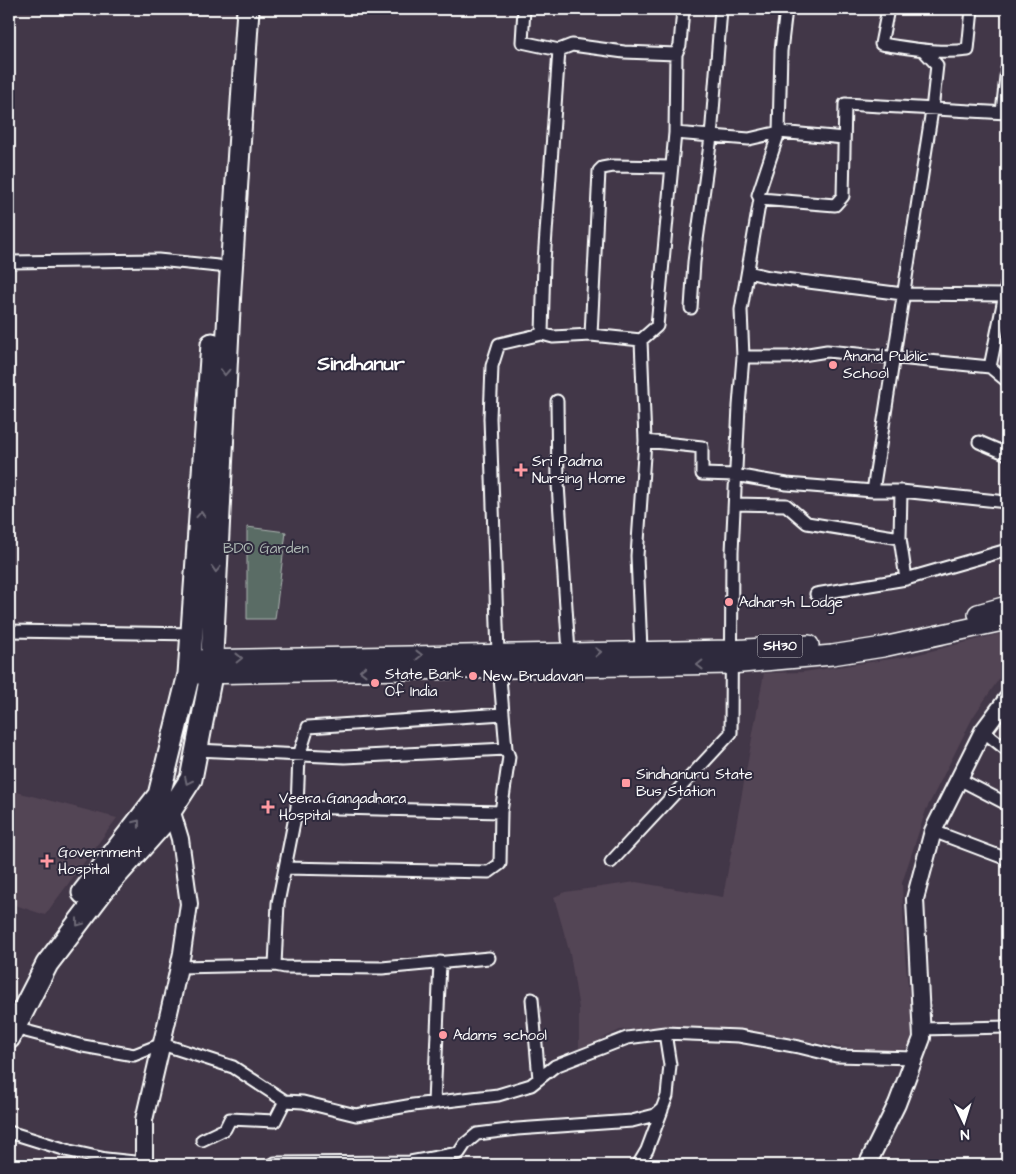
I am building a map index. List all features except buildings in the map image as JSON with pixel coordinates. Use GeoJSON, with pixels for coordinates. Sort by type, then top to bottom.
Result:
{"type":"FeatureCollection","features":[{"type":"Feature","properties":{"kind":"highway"},"geometry":{"type":"LineString","coordinates":[[9,1006],[57,926],[165,802],[191,779],[212,666],[203,634],[218,266],[235,9]]}},
{"type":"Feature","properties":{"kind":"highway"},"geometry":{"type":"LineString","coordinates":[[11,1033],[47,964],[104,889],[162,824],[190,667],[203,634],[230,289],[248,9]]}},
{"type":"Feature","properties":{"kind":"main road","name":"SH30"},"geometry":{"type":"LineString","coordinates":[[190,667],[499,661],[570,653],[641,650],[731,657],[853,642],[1007,606]]}},
{"type":"Feature","properties":{"kind":"main road"},"geometry":{"type":"LineString","coordinates":[[499,661],[832,655],[866,650],[1007,620]]}},
{"type":"Feature","properties":{"kind":"street"},"geometry":{"type":"LineString","coordinates":[[524,9],[522,42],[560,50],[572,45],[624,52],[676,54]]}},
{"type":"Feature","properties":{"kind":"street"},"geometry":{"type":"LineString","coordinates":[[285,868],[489,872],[500,864],[501,812],[509,757],[506,749],[502,714],[499,661],[490,418],[492,366],[499,344],[542,334],[553,338],[592,335],[641,340],[657,326],[675,133],[676,54],[680,45],[683,9]]}},
{"type":"Feature","properties":{"kind":"street"},"geometry":{"type":"LineString","coordinates":[[691,308],[694,262],[711,137],[721,9]]}},
{"type":"Feature","properties":{"kind":"street"},"geometry":{"type":"LineString","coordinates":[[611,862],[731,733],[735,475],[743,357],[741,310],[760,199],[758,195],[779,132],[781,51],[786,9]]}},
{"type":"Feature","properties":{"kind":"street"},"geometry":{"type":"LineString","coordinates":[[888,9],[881,44],[955,52],[968,50],[972,9]]}},
{"type":"Feature","properties":{"kind":"street"},"geometry":{"type":"LineString","coordinates":[[542,334],[544,261],[560,50]]}},
{"type":"Feature","properties":{"kind":"street"},"geometry":{"type":"LineString","coordinates":[[873,491],[932,110],[937,65],[923,50]]}},
{"type":"Feature","properties":{"kind":"street"},"geometry":{"type":"LineString","coordinates":[[760,199],[835,205],[843,196],[845,104],[932,110],[1005,112],[1007,68]]}},
{"type":"Feature","properties":{"kind":"street"},"geometry":{"type":"LineString","coordinates":[[675,133],[749,139],[779,132],[844,138]]}},
{"type":"Feature","properties":{"kind":"street"},"geometry":{"type":"LineString","coordinates":[[592,335],[599,171],[602,168],[613,166],[671,167]]}},
{"type":"Feature","properties":{"kind":"street"},"geometry":{"type":"LineString","coordinates":[[9,262],[158,260],[218,266]]}},
{"type":"Feature","properties":{"kind":"street"},"geometry":{"type":"LineString","coordinates":[[748,272],[769,277],[903,294],[1006,289],[990,367]]}},
{"type":"Feature","properties":{"kind":"street"},"geometry":{"type":"LineString","coordinates":[[641,340],[644,441],[637,556],[641,650]]}},
{"type":"Feature","properties":{"kind":"street"},"geometry":{"type":"LineString","coordinates":[[743,357],[790,357],[827,351],[990,367],[1007,381]]}},
{"type":"Feature","properties":{"kind":"street"},"geometry":{"type":"LineString","coordinates":[[557,401],[558,484],[570,653]]}},
{"type":"Feature","properties":{"kind":"street"},"geometry":{"type":"LineString","coordinates":[[644,441],[702,446],[702,474],[735,475],[787,484],[1007,502]]}},
{"type":"Feature","properties":{"kind":"street"},"geometry":{"type":"LineString","coordinates":[[979,442],[1007,454]]}},
{"type":"Feature","properties":{"kind":"street"},"geometry":{"type":"LineString","coordinates":[[900,492],[900,538],[906,579]]}},
{"type":"Feature","properties":{"kind":"street"},"geometry":{"type":"LineString","coordinates":[[735,504],[786,505],[807,523],[900,538]]}},
{"type":"Feature","properties":{"kind":"street"},"geometry":{"type":"LineString","coordinates":[[816,594],[906,579],[1007,550]]}},
{"type":"Feature","properties":{"kind":"street"},"geometry":{"type":"LineString","coordinates":[[9,632],[203,634]]}},
{"type":"Feature","properties":{"kind":"street"},"geometry":{"type":"LineString","coordinates":[[867,1165],[897,1104],[922,1038],[915,899],[933,831],[983,731],[1007,701]]}},
{"type":"Feature","properties":{"kind":"street"},"geometry":{"type":"LineString","coordinates":[[275,965],[278,903],[297,807],[298,756],[308,727],[502,714]]}},
{"type":"Feature","properties":{"kind":"street"},"geometry":{"type":"LineString","coordinates":[[983,731],[1007,750]]}},
{"type":"Feature","properties":{"kind":"street"},"geometry":{"type":"LineString","coordinates":[[196,750],[345,758],[506,749]]}},
{"type":"Feature","properties":{"kind":"street"},"geometry":{"type":"LineString","coordinates":[[959,779],[1007,804]]}},
{"type":"Feature","properties":{"kind":"street"},"geometry":{"type":"LineString","coordinates":[[9,1132],[106,1162],[144,1164],[144,1120],[179,967],[189,904],[180,839],[165,802]]}},
{"type":"Feature","properties":{"kind":"street"},"geometry":{"type":"LineString","coordinates":[[297,807],[501,812]]}},
{"type":"Feature","properties":{"kind":"street"},"geometry":{"type":"LineString","coordinates":[[933,831],[1007,859]]}},
{"type":"Feature","properties":{"kind":"street"},"geometry":{"type":"LineString","coordinates":[[179,967],[275,965],[285,967],[382,968],[489,958]]}},
{"type":"Feature","properties":{"kind":"street"},"geometry":{"type":"LineString","coordinates":[[434,1103],[440,962]]}},
{"type":"Feature","properties":{"kind":"street"},"geometry":{"type":"LineString","coordinates":[[532,1000],[539,1079]]}},
{"type":"Feature","properties":{"kind":"street"},"geometry":{"type":"LineString","coordinates":[[921,1028],[1007,1027]]}},
{"type":"Feature","properties":{"kind":"street"},"geometry":{"type":"LineString","coordinates":[[11,1033],[134,1055],[162,1044],[233,1067],[285,1101],[303,1102],[356,1115],[413,1105],[498,1094],[531,1085],[555,1066],[627,1038],[665,1033],[740,1036],[836,1056],[915,1058]]}},
{"type":"Feature","properties":{"kind":"street"},"geometry":{"type":"LineString","coordinates":[[638,1165],[647,1150],[667,1096],[670,1065],[665,1033]]}},
{"type":"Feature","properties":{"kind":"street"},"geometry":{"type":"LineString","coordinates":[[202,1140],[225,1129],[230,1119],[275,1121],[285,1101]]}},
{"type":"Feature","properties":{"kind":"street"},"geometry":{"type":"LineString","coordinates":[[272,1165],[274,1163],[410,1164],[459,1153],[465,1144],[477,1134],[517,1129],[632,1121],[655,1115],[662,1109]]}},
{"type":"Feature","properties":{"kind":"shaded area"},"geometry":{"type":"Polygon","coordinates":[[[1007,632],[1007,667],[973,717],[926,810],[902,883],[905,957],[912,1020],[910,1049],[871,1052],[760,1033],[702,1028],[651,1028],[620,1030],[579,1050],[579,1009],[570,954],[554,897],[565,892],[636,882],[723,897],[764,673],[803,672],[911,656],[1007,632]]]}},
{"type":"Feature","properties":{"kind":"shaded area","name":"Government Hospital"},"geometry":{"type":"Polygon","coordinates":[[[9,790],[117,818],[45,915],[9,903],[9,790]]]}},
{"type":"Feature","properties":{"kind":"green space","name":"BDO Garden"},"geometry":{"type":"Polygon","coordinates":[[[247,527],[286,532],[275,619],[247,619],[247,527]]]}},
{"type":"Feature","properties":{"kind":"place","name":"Anand Public School"},"geometry":{"type":"Point","coordinates":[833,365]}},
{"type":"Feature","properties":{"kind":"place","name":"Sri Padma Nursing Home"},"geometry":{"type":"Point","coordinates":[521,470]}},
{"type":"Feature","properties":{"kind":"place","name":"Adharsh Lodge"},"geometry":{"type":"Point","coordinates":[729,602]}},
{"type":"Feature","properties":{"kind":"place","name":"New Brudavan"},"geometry":{"type":"Point","coordinates":[473,676]}},
{"type":"Feature","properties":{"kind":"place","name":"State Bank Of India"},"geometry":{"type":"Point","coordinates":[375,683]}},
{"type":"Feature","properties":{"kind":"place","name":"Sindhanuru State Bus Station"},"geometry":{"type":"Point","coordinates":[626,783]}},
{"type":"Feature","properties":{"kind":"place","name":"Veera Gangadhara Hospital"},"geometry":{"type":"Point","coordinates":[268,807]}},
{"type":"Feature","properties":{"kind":"place","name":"Government Hospital"},"geometry":{"type":"Point","coordinates":[47,861]}},
{"type":"Feature","properties":{"kind":"place","name":"Adams school"},"geometry":{"type":"Point","coordinates":[443,1035]}},
{"type":"Feature","properties":{"kind":"district","name":"Sindhanur"},"geometry":{"type":"Point","coordinates":[361,364]}}]}
